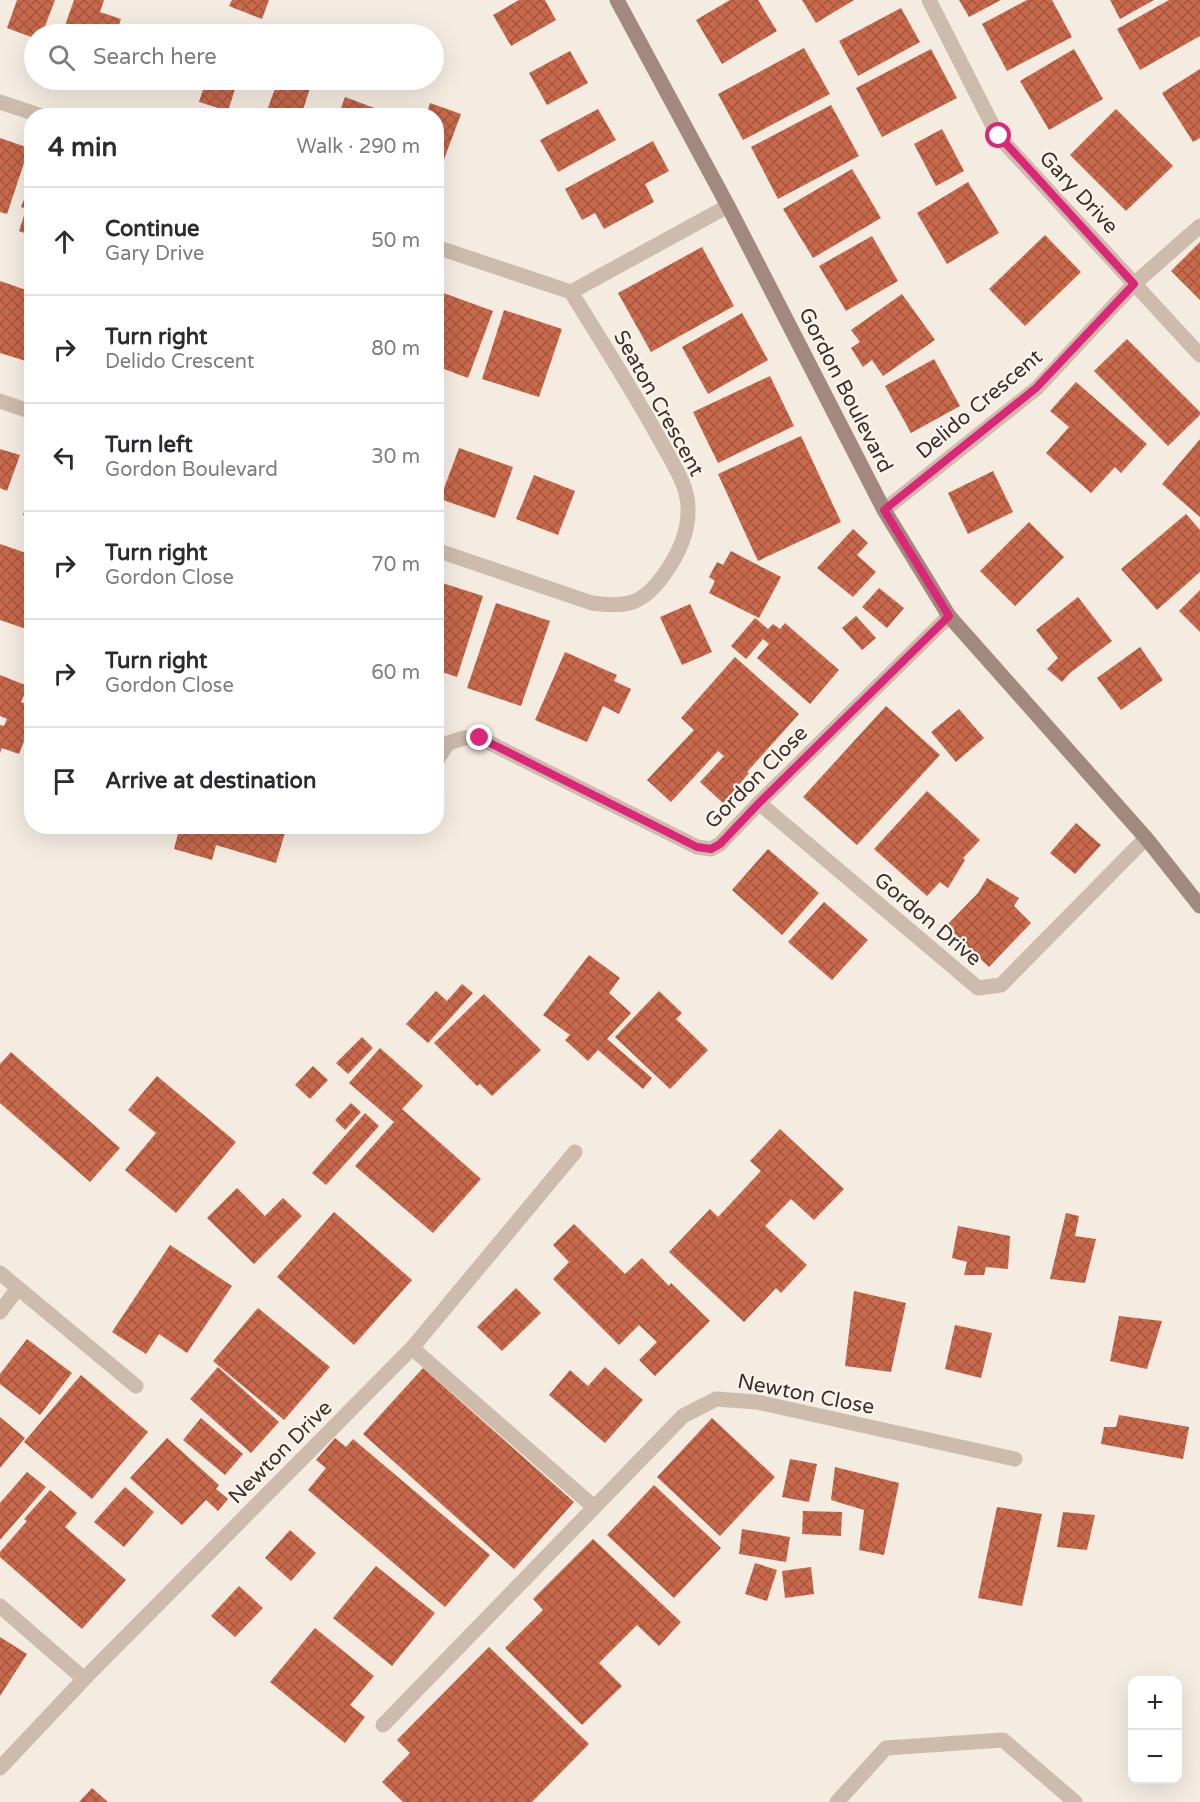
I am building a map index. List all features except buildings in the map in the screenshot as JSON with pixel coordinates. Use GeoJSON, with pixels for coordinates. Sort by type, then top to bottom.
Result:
{"type":"FeatureCollection","features":[{"type":"Feature","properties":{"kind":"street","name":"Gordon Boulevard"},"geometry":{"type":"LineString","coordinates":[[617,0],[728,206],[884,510],[949,616],[1146,838],[1200,906]]}},
{"type":"Feature","properties":{"kind":"street","name":"Gary Drive"},"geometry":{"type":"LineString","coordinates":[[929,0],[999,136],[1200,355]]}},
{"type":"Feature","properties":{"kind":"street"},"geometry":{"type":"LineString","coordinates":[[0,102],[24,110]]}},
{"type":"Feature","properties":{"kind":"street"},"geometry":{"type":"LineString","coordinates":[[444,250],[571,292],[728,206]]}},
{"type":"Feature","properties":{"kind":"street","name":"Delido Crescent"},"geometry":{"type":"LineString","coordinates":[[884,510],[1036,388],[1134,284],[1200,226]]}},
{"type":"Feature","properties":{"kind":"street","name":"Seaton Crescent"},"geometry":{"type":"LineString","coordinates":[[444,553],[592,603],[612,606],[633,603],[651,593],[670,567],[685,536],[688,508],[683,483],[650,421],[571,292]]}},
{"type":"Feature","properties":{"kind":"street"},"geometry":{"type":"LineString","coordinates":[[0,401],[24,409]]}},
{"type":"Feature","properties":{"kind":"street","name":"Gordon Close"},"geometry":{"type":"LineString","coordinates":[[444,749],[448,743],[464,738],[480,738],[697,847],[711,849],[720,844],[949,616]]}},
{"type":"Feature","properties":{"kind":"street","name":"Gordon Drive"},"geometry":{"type":"LineString","coordinates":[[759,803],[978,988],[1001,985],[1146,838]]}},
{"type":"Feature","properties":{"kind":"street","name":"Newton Drive"},"geometry":{"type":"LineString","coordinates":[[0,1768],[84,1679],[412,1348],[574,1152]]}},
{"type":"Feature","properties":{"kind":"street"},"geometry":{"type":"LineString","coordinates":[[0,1273],[136,1386]]}},
{"type":"Feature","properties":{"kind":"street"},"geometry":{"type":"LineString","coordinates":[[0,1312],[18,1288]]}},
{"type":"Feature","properties":{"kind":"street"},"geometry":{"type":"LineString","coordinates":[[412,1348],[594,1507]]}},
{"type":"Feature","properties":{"kind":"street","name":"Newton Close"},"geometry":{"type":"LineString","coordinates":[[383,1725],[682,1416],[716,1399],[757,1402],[1014,1459]]}},
{"type":"Feature","properties":{"kind":"street"},"geometry":{"type":"LineString","coordinates":[[0,1606],[84,1679]]}},
{"type":"Feature","properties":{"kind":"street"},"geometry":{"type":"LineString","coordinates":[[837,1802],[886,1748],[1003,1740],[1075,1802]]}},
{"type":"Feature","properties":{"kind":"route"},"geometry":{"type":"LineString","coordinates":[[480,738],[697,847],[711,849],[720,844],[949,616],[884,510],[1036,388],[1134,284],[999,136]]}}]}
